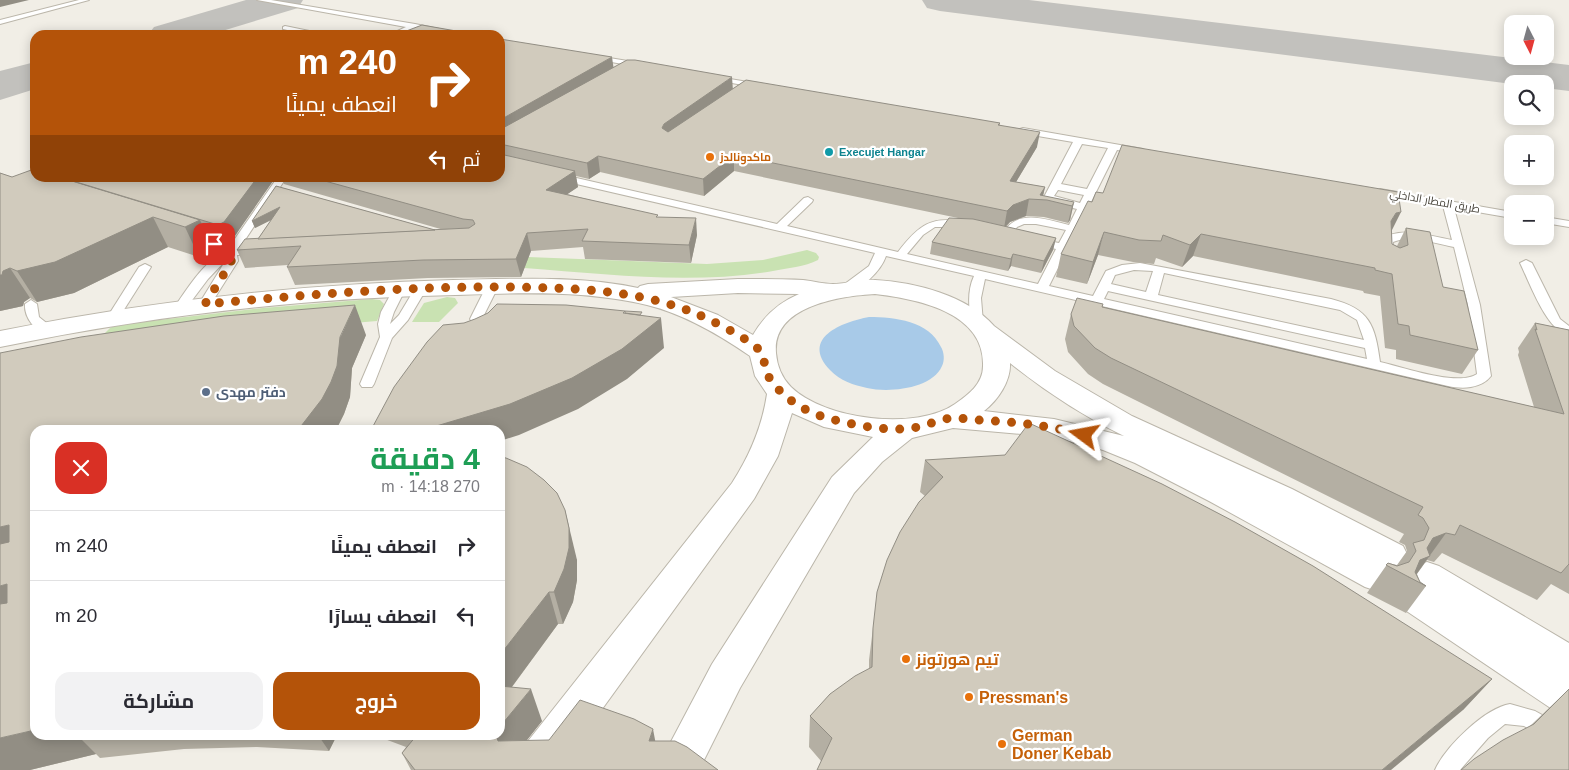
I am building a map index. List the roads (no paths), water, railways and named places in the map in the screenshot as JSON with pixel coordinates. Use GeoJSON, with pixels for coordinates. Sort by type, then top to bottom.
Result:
{"type":"FeatureCollection","features":[{"type":"Feature","properties":{"kind":"street"},"geometry":{"type":"LineString","coordinates":[[0,339],[48,329],[86,328],[114,316],[205,304],[410,288],[492,287],[622,293],[742,285],[790,285],[842,290]]}},
{"type":"Feature","properties":{"kind":"street"},"geometry":{"type":"LineString","coordinates":[[950,418],[1020,423],[1069,431],[1115,444],[1155,461],[1266,515],[1384,567],[1281,496],[1122,423],[1081,400],[1045,377],[957,308],[932,298],[904,290],[875,287],[816,295],[783,312],[767,331],[761,352],[766,373],[781,393],[801,407],[826,418],[855,425],[904,429],[928,425],[950,418],[971,407],[986,393],[995,378],[998,362],[994,345],[981,327]]}},
{"type":"Feature","properties":{"kind":"street"},"geometry":{"type":"LineString","coordinates":[[622,293],[675,306],[711,320],[761,352]]}},
{"type":"Feature","properties":{"kind":"street"},"geometry":{"type":"LineString","coordinates":[[532,770],[743,491],[761,463],[771,441],[778,418],[781,393]]}},
{"type":"Feature","properties":{"kind":"street"},"geometry":{"type":"LineString","coordinates":[[677,770],[726,676],[843,485],[860,464],[879,446],[904,429]]}},
{"type":"Feature","properties":{"kind":"street"},"geometry":{"type":"LineString","coordinates":[[1564,657],[1421,587],[1569,698]]}},
{"type":"Feature","properties":{"kind":"lane"},"geometry":{"type":"LineString","coordinates":[[0,22],[86,0]]}},
{"type":"Feature","properties":{"kind":"lane"},"geometry":{"type":"LineString","coordinates":[[260,0],[437,30]]}},
{"type":"Feature","properties":{"kind":"lane"},"geometry":{"type":"LineString","coordinates":[[405,30],[415,26]]}},
{"type":"Feature","properties":{"kind":"lane"},"geometry":{"type":"LineString","coordinates":[[285,28],[295,30]]}},
{"type":"Feature","properties":{"kind":"lane"},"geometry":{"type":"LineString","coordinates":[[585,56],[654,68]]}},
{"type":"Feature","properties":{"kind":"lane"},"geometry":{"type":"LineString","coordinates":[[618,74],[635,64]]}},
{"type":"Feature","properties":{"kind":"lane"},"geometry":{"type":"LineString","coordinates":[[703,76],[749,87],[769,87]]}},
{"type":"Feature","properties":{"kind":"lane"},"geometry":{"type":"LineString","coordinates":[[1017,130],[1153,153]]}},
{"type":"Feature","properties":{"kind":"lane"},"geometry":{"type":"LineString","coordinates":[[1079,140],[1050,196],[1051,199],[1084,207]]}},
{"type":"Feature","properties":{"kind":"lane"},"geometry":{"type":"LineString","coordinates":[[1042,288],[1114,146]]}},
{"type":"Feature","properties":{"kind":"lane"},"geometry":{"type":"LineString","coordinates":[[548,175],[1452,383],[1467,384],[1478,381],[1484,376],[1474,305],[1448,204]]}},
{"type":"Feature","properties":{"kind":"lane"},"geometry":{"type":"LineString","coordinates":[[180,308],[217,262],[232,252],[280,184]]}},
{"type":"Feature","properties":{"kind":"lane"},"geometry":{"type":"LineString","coordinates":[[1054,186],[1091,193]]}},
{"type":"Feature","properties":{"kind":"lane","name":"طريق المطار الداخلي"},"geometry":{"type":"LineString","coordinates":[[1368,190],[1504,214]]}},
{"type":"Feature","properties":{"kind":"lane"},"geometry":{"type":"LineString","coordinates":[[778,228],[808,200]]}},
{"type":"Feature","properties":{"kind":"lane"},"geometry":{"type":"LineString","coordinates":[[1063,247],[1011,236],[1013,226],[1021,221],[1036,221],[1073,229]]}},
{"type":"Feature","properties":{"kind":"lane"},"geometry":{"type":"LineString","coordinates":[[1554,222],[1569,224]]}},
{"type":"Feature","properties":{"kind":"lane"},"geometry":{"type":"LineString","coordinates":[[900,256],[925,226],[947,223],[978,229]]}},
{"type":"Feature","properties":{"kind":"lane"},"geometry":{"type":"LineString","coordinates":[[186,236],[232,252],[269,251]]}},
{"type":"Feature","properties":{"kind":"lane"},"geometry":{"type":"LineString","coordinates":[[1389,266],[1387,243],[1391,238],[1405,236],[1458,245]]}},
{"type":"Feature","properties":{"kind":"lane"},"geometry":{"type":"LineString","coordinates":[[842,290],[874,268],[881,258],[881,251]]}},
{"type":"Feature","properties":{"kind":"lane"},"geometry":{"type":"LineString","coordinates":[[205,304],[232,261],[232,252]]}},
{"type":"Feature","properties":{"kind":"lane"},"geometry":{"type":"LineString","coordinates":[[1526,263],[1555,321],[1569,332]]}},
{"type":"Feature","properties":{"kind":"lane"},"geometry":{"type":"LineString","coordinates":[[1097,301],[1106,277],[1116,269],[1133,266],[1159,269],[1343,306],[1362,317],[1367,324],[1374,365]]}},
{"type":"Feature","properties":{"kind":"lane"},"geometry":{"type":"LineString","coordinates":[[114,316],[145,268]]}},
{"type":"Feature","properties":{"kind":"lane"},"geometry":{"type":"LineString","coordinates":[[1151,297],[1159,269]]}},
{"type":"Feature","properties":{"kind":"lane"},"geometry":{"type":"LineString","coordinates":[[981,327],[975,292],[977,281],[982,274]]}},
{"type":"Feature","properties":{"kind":"lane"},"geometry":{"type":"LineString","coordinates":[[1104,286],[1372,346]]}},
{"type":"Feature","properties":{"kind":"lane"},"geometry":{"type":"LineString","coordinates":[[476,320],[492,287]]}},
{"type":"Feature","properties":{"kind":"lane"},"geometry":{"type":"LineString","coordinates":[[386,337],[383,330],[385,318],[410,288]]}},
{"type":"Feature","properties":{"kind":"lane"},"geometry":{"type":"LineString","coordinates":[[366,384],[386,337],[404,317],[410,288]]}},
{"type":"Feature","properties":{"kind":"lane"},"geometry":{"type":"LineString","coordinates":[[30,304],[33,318],[48,329]]}},
{"type":"Feature","properties":{"kind":"lane"},"geometry":{"type":"LineString","coordinates":[[461,325],[476,320],[493,321]]}},
{"type":"Feature","properties":{"kind":"lane"},"geometry":{"type":"LineString","coordinates":[[1446,770],[1491,722],[1503,715],[1522,716],[1545,725],[1569,742]]}},
{"type":"Feature","properties":{"kind":"water"},"geometry":{"type":"Polygon","coordinates":[[[869,317],[890,318],[910,322],[928,331],[936,338],[943,354],[943,364],[937,374],[929,380],[909,388],[887,390],[857,385],[843,380],[834,374],[822,359],[820,349],[822,340],[828,333],[847,323],[869,317]]]}},
{"type":"Feature","properties":{"kind":"place","name":"Execujet Hangar"},"geometry":{"type":"Point","coordinates":[829,152]}},
{"type":"Feature","properties":{"kind":"place","name":"ماكدونالدز"},"geometry":{"type":"Point","coordinates":[710,157]}},
{"type":"Feature","properties":{"kind":"place","name":"دفتر مهدى"},"geometry":{"type":"Point","coordinates":[206,392]}},
{"type":"Feature","properties":{"kind":"place","name":"تيم هورتونز"},"geometry":{"type":"Point","coordinates":[906,659]}},
{"type":"Feature","properties":{"kind":"place","name":"Pressman's"},"geometry":{"type":"Point","coordinates":[969,697]}},
{"type":"Feature","properties":{"kind":"place","name":"German Doner Kebab"},"geometry":{"type":"Point","coordinates":[1002,744]}}]}
